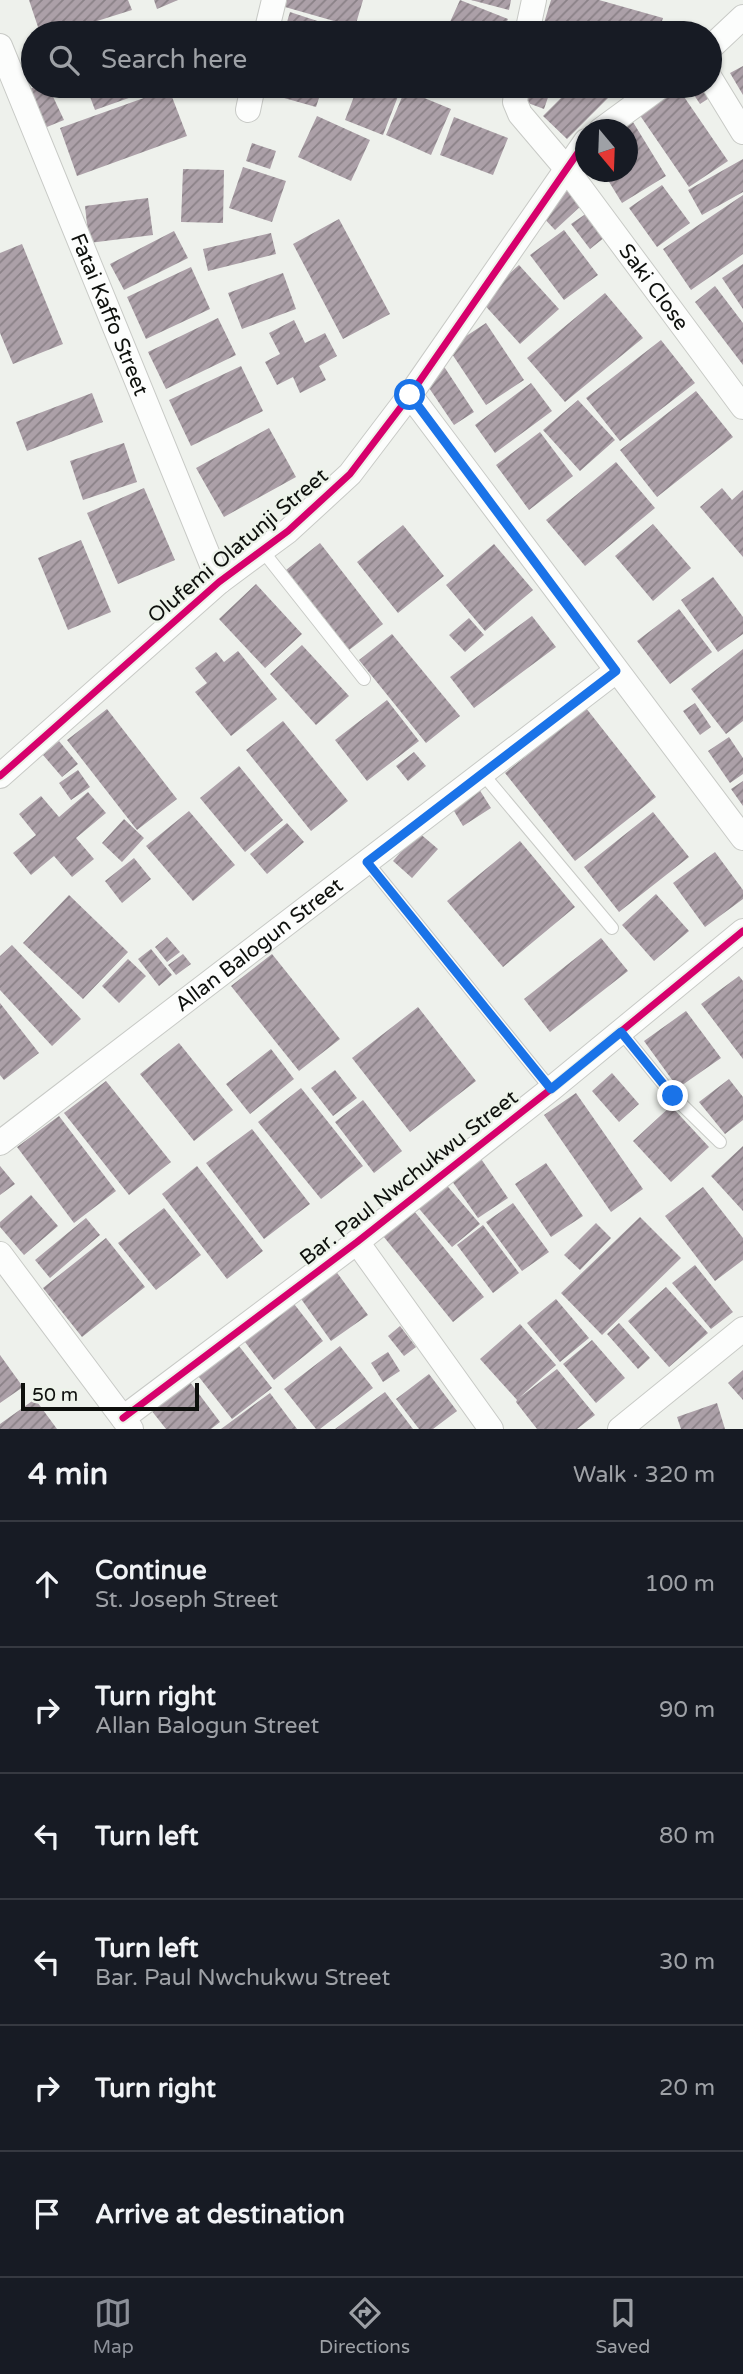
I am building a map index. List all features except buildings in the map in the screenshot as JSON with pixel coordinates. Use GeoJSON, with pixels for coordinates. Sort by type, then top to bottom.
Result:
{"type":"FeatureCollection","features":[{"type":"Feature","properties":{"kind":"street"},"geometry":{"type":"LineString","coordinates":[[269,21],[274,0]]}},
{"type":"Feature","properties":{"kind":"street"},"geometry":{"type":"LineString","coordinates":[[530,21],[534,0]]}},
{"type":"Feature","properties":{"kind":"street"},"geometry":{"type":"LineString","coordinates":[[722,37],[743,17]]}},
{"type":"Feature","properties":{"kind":"street","name":"Fatai Kaffo Street"},"geometry":{"type":"LineString","coordinates":[[0,46],[21,97]]}},
{"type":"Feature","properties":{"kind":"street","name":"Fatai Kaffo Street"},"geometry":{"type":"LineString","coordinates":[[21,98],[219,582]]}},
{"type":"Feature","properties":{"kind":"street"},"geometry":{"type":"LineString","coordinates":[[248,110],[250,98]]}},
{"type":"Feature","properties":{"kind":"street","name":"Saki Close"},"geometry":{"type":"LineString","coordinates":[[515,98],[520,114],[565,167],[743,407]]}},
{"type":"Feature","properties":{"kind":"street"},"geometry":{"type":"LineString","coordinates":[[616,119],[645,98]]}},
{"type":"Feature","properties":{"kind":"street"},"geometry":{"type":"LineString","coordinates":[[722,98],[743,132]]}},
{"type":"Feature","properties":{"kind":"street","name":"Olufemi Olatunji Street"},"geometry":{"type":"LineString","coordinates":[[0,776],[219,582],[288,531],[350,474],[410,395],[575,155]]}},
{"type":"Feature","properties":{"kind":"street"},"geometry":{"type":"LineString","coordinates":[[410,395],[743,838]]}},
{"type":"Feature","properties":{"kind":"street","name":"Allan Balogun Street"},"geometry":{"type":"LineString","coordinates":[[0,1143],[616,671]]}},
{"type":"Feature","properties":{"kind":"street","name":"Bar. Paul Nwchukwu Street"},"geometry":{"type":"LineString","coordinates":[[127,1424],[551,1089],[743,931]]}},
{"type":"Feature","properties":{"kind":"street"},"geometry":{"type":"LineString","coordinates":[[357,1242],[491,1429]]}},
{"type":"Feature","properties":{"kind":"street"},"geometry":{"type":"LineString","coordinates":[[0,1254],[127,1424]]}},
{"type":"Feature","properties":{"kind":"street"},"geometry":{"type":"LineString","coordinates":[[620,1429],[743,1329]]}},
{"type":"Feature","properties":{"kind":"lane"},"geometry":{"type":"LineString","coordinates":[[262,550],[364,679]]}},
{"type":"Feature","properties":{"kind":"lane"},"geometry":{"type":"LineString","coordinates":[[482,773],[612,928]]}},
{"type":"Feature","properties":{"kind":"lane"},"geometry":{"type":"LineString","coordinates":[[367,862],[551,1089]]}},
{"type":"Feature","properties":{"kind":"lane"},"geometry":{"type":"LineString","coordinates":[[621,1032],[673,1096],[719,1142]]}},
{"type":"Feature","properties":{"kind":"cycle path"},"geometry":{"type":"LineString","coordinates":[[0,776],[219,582],[288,531],[350,474],[410,395],[575,157]]}},
{"type":"Feature","properties":{"kind":"cycle path"},"geometry":{"type":"LineString","coordinates":[[123,1418],[357,1242],[551,1089],[743,931]]}},
{"type":"Feature","properties":{"kind":"route"},"geometry":{"type":"LineString","coordinates":[[410,395],[616,671],[367,862],[551,1089],[621,1032],[673,1096]]}}]}
